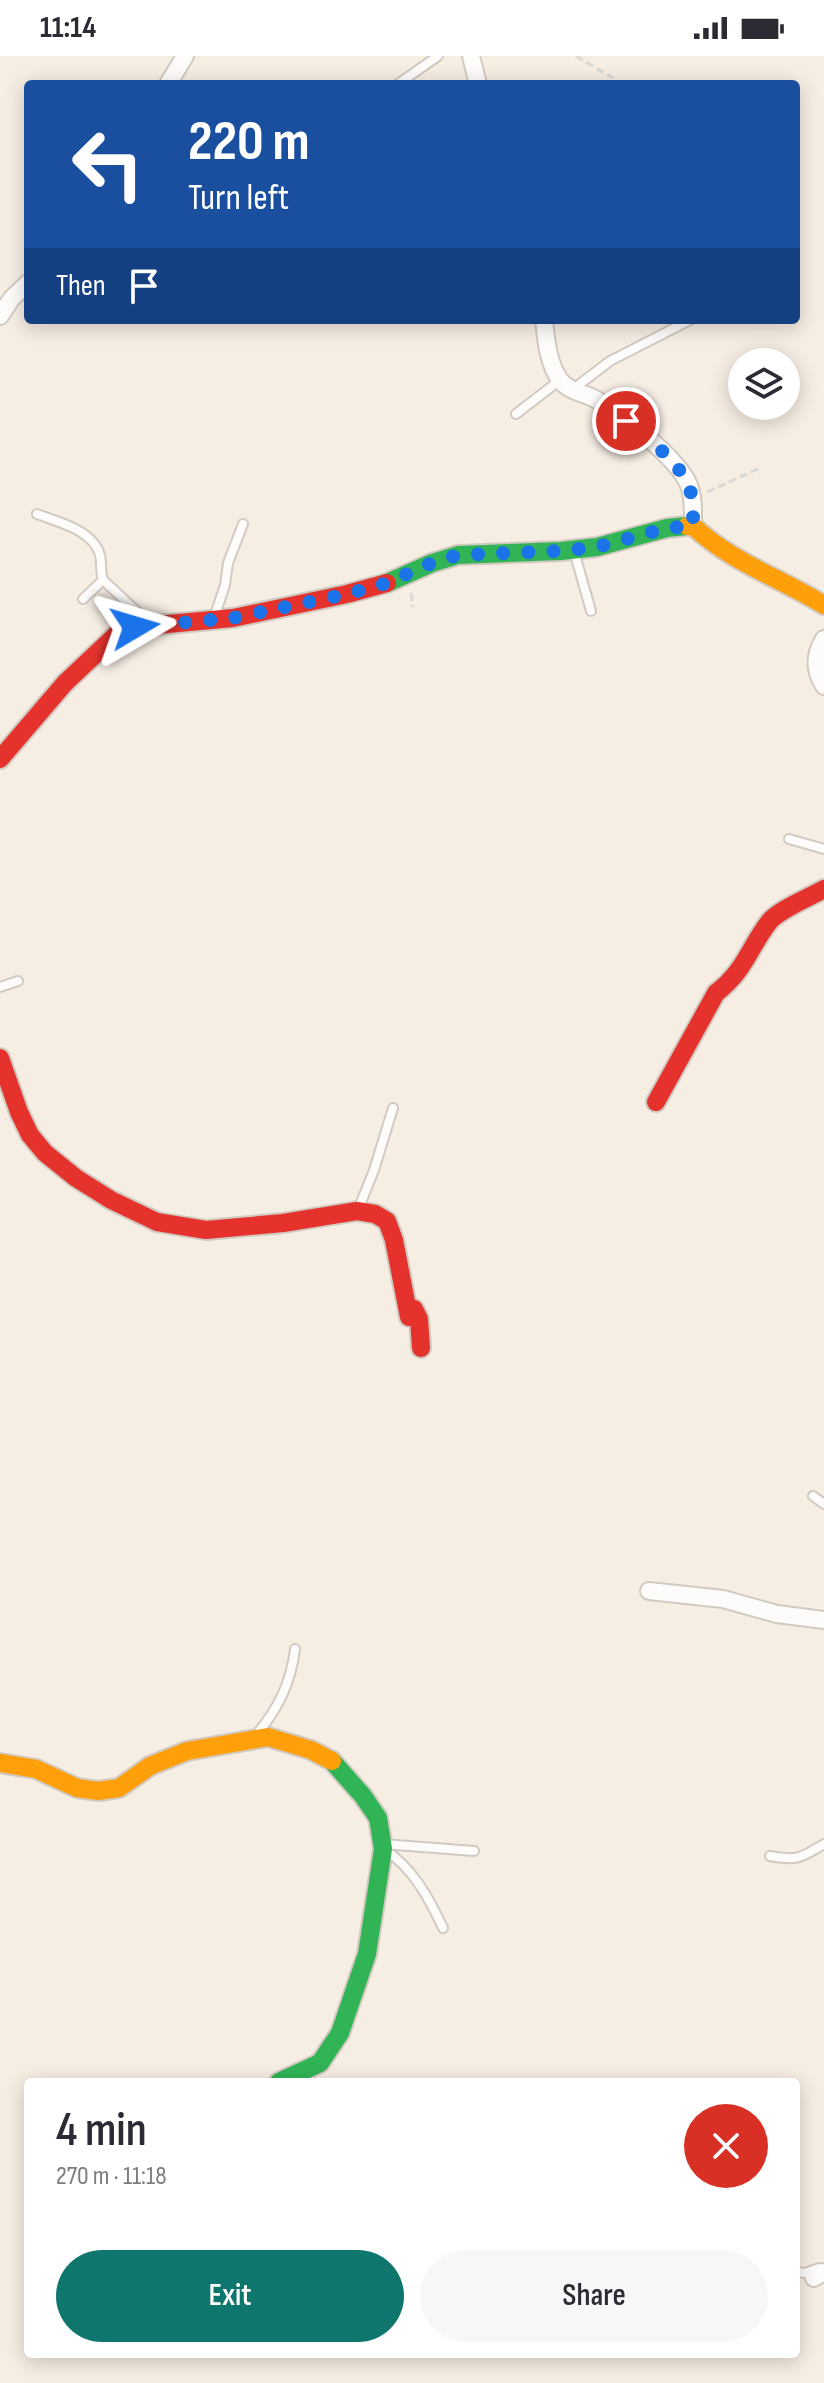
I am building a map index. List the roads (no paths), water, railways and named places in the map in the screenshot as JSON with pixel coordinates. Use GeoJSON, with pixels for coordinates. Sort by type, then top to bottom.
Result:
{"type":"FeatureCollection","features":[{"type":"Feature","properties":{"kind":"street"},"geometry":{"type":"LineString","coordinates":[[170,80],[185,56]]}},
{"type":"Feature","properties":{"kind":"street"},"geometry":{"type":"LineString","coordinates":[[471,56],[477,80]]}},
{"type":"Feature","properties":{"kind":"street"},"geometry":{"type":"LineString","coordinates":[[0,316],[24,287]]}},
{"type":"Feature","properties":{"kind":"street"},"geometry":{"type":"LineString","coordinates":[[545,324],[553,366],[566,385],[593,397],[641,433],[688,483],[693,526],[712,544],[734,558],[788,583],[824,605]]}},
{"type":"Feature","properties":{"kind":"street"},"geometry":{"type":"LineString","coordinates":[[0,759],[65,683],[119,632],[151,625],[233,618],[347,594],[384,584],[458,555],[574,550],[667,528],[693,526]]}},
{"type":"Feature","properties":{"kind":"street"},"geometry":{"type":"LineString","coordinates":[[824,639],[819,647],[816,665],[824,686]]}},
{"type":"Feature","properties":{"kind":"street"},"geometry":{"type":"LineString","coordinates":[[656,1102],[716,993],[729,983],[749,957],[771,919],[824,889]]}},
{"type":"Feature","properties":{"kind":"street"},"geometry":{"type":"LineString","coordinates":[[0,1058],[24,1124],[45,1153],[111,1200],[157,1222],[206,1230],[283,1223],[357,1211],[375,1214],[387,1221],[394,1240],[409,1317],[414,1309],[419,1319],[421,1348]]}},
{"type":"Feature","properties":{"kind":"street"},"geometry":{"type":"LineString","coordinates":[[649,1591],[704,1596],[777,1614],[824,1620]]}},
{"type":"Feature","properties":{"kind":"street"},"geometry":{"type":"LineString","coordinates":[[0,1763],[36,1769],[77,1788],[98,1791],[119,1788],[150,1766],[187,1751],[253,1738],[284,1740],[332,1761],[378,1818],[383,1847],[367,1954],[340,2033],[320,2063],[288,2078]]}},
{"type":"Feature","properties":{"kind":"lane"},"geometry":{"type":"LineString","coordinates":[[404,80],[438,56]]}},
{"type":"Feature","properties":{"kind":"lane"},"geometry":{"type":"LineString","coordinates":[[516,414],[682,324]]}},
{"type":"Feature","properties":{"kind":"lane"},"geometry":{"type":"LineString","coordinates":[[37,514],[74,529],[91,540],[99,553],[103,580],[151,625]]}},
{"type":"Feature","properties":{"kind":"lane"},"geometry":{"type":"LineString","coordinates":[[213,620],[228,563],[243,524]]}},
{"type":"Feature","properties":{"kind":"lane"},"geometry":{"type":"LineString","coordinates":[[574,550],[591,611]]}},
{"type":"Feature","properties":{"kind":"lane"},"geometry":{"type":"LineString","coordinates":[[83,599],[103,580]]}},
{"type":"Feature","properties":{"kind":"lane"},"geometry":{"type":"LineString","coordinates":[[789,839],[824,849]]}},
{"type":"Feature","properties":{"kind":"lane"},"geometry":{"type":"LineString","coordinates":[[0,987],[18,981]]}},
{"type":"Feature","properties":{"kind":"lane"},"geometry":{"type":"LineString","coordinates":[[357,1211],[374,1170],[393,1108]]}},
{"type":"Feature","properties":{"kind":"lane"},"geometry":{"type":"LineString","coordinates":[[813,1496],[824,1504]]}},
{"type":"Feature","properties":{"kind":"lane"},"geometry":{"type":"LineString","coordinates":[[253,1738],[271,1718],[284,1694],[293,1672],[295,1649]]}},
{"type":"Feature","properties":{"kind":"lane"},"geometry":{"type":"LineString","coordinates":[[770,1856],[803,1858],[824,1844]]}},
{"type":"Feature","properties":{"kind":"lane"},"geometry":{"type":"LineString","coordinates":[[383,1847],[474,1851]]}},
{"type":"Feature","properties":{"kind":"lane"},"geometry":{"type":"LineString","coordinates":[[383,1847],[397,1857],[415,1878],[443,1928]]}},
{"type":"Feature","properties":{"kind":"lane"},"geometry":{"type":"LineString","coordinates":[[800,2272],[821,2272]]}}]}
